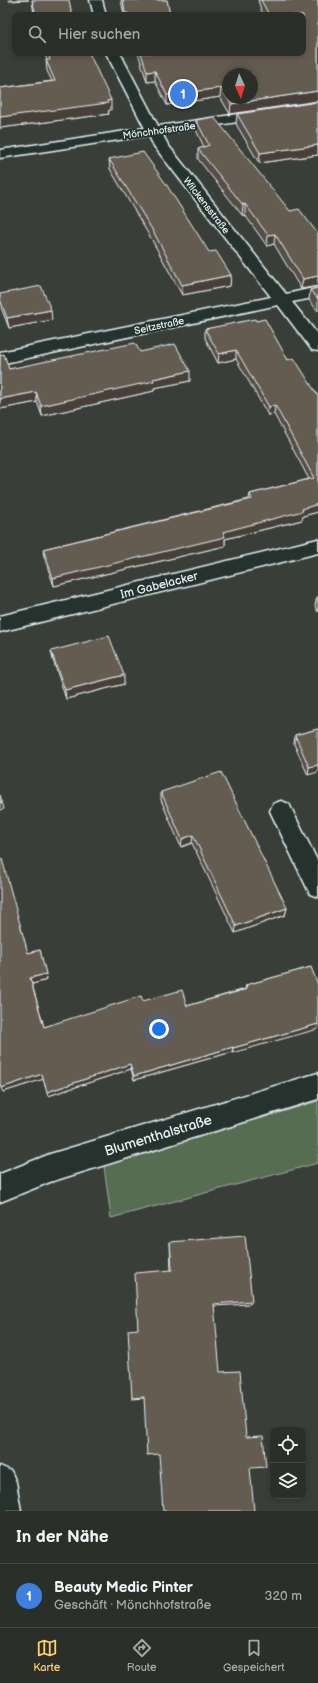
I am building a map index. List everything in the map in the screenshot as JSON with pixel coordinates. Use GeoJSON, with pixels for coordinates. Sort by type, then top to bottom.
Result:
{"type":"FeatureCollection","features":[{"type":"Feature","properties":{"kind":"street"},"geometry":{"type":"LineString","coordinates":[[96,0],[99,12]]}},
{"type":"Feature","properties":{"kind":"street","name":"Wilckensstraße"},"geometry":{"type":"LineString","coordinates":[[114,56],[160,146],[318,346]]}},
{"type":"Feature","properties":{"kind":"street","name":"Mönchhofstraße"},"geometry":{"type":"LineString","coordinates":[[0,154],[318,106]]}},
{"type":"Feature","properties":{"kind":"street","name":"Seitzstraße"},"geometry":{"type":"LineString","coordinates":[[0,358],[318,292]]}},
{"type":"Feature","properties":{"kind":"street","name":"Im Gabelacker"},"geometry":{"type":"LineString","coordinates":[[0,624],[318,546]]}},
{"type":"Feature","properties":{"kind":"street"},"geometry":{"type":"LineString","coordinates":[[281,811],[318,886]]}},
{"type":"Feature","properties":{"kind":"street","name":"Blumenthalstraße"},"geometry":{"type":"LineString","coordinates":[[0,1188],[50,1168],[318,1086]]}},
{"type":"Feature","properties":{"kind":"street"},"geometry":{"type":"LineString","coordinates":[[0,1482],[6,1511]]}},
{"type":"Feature","properties":{"kind":"green space"},"geometry":{"type":"Polygon","coordinates":[[[318,1101],[318,1163],[111,1218],[104,1166],[318,1101]]]}},
{"type":"Feature","properties":{"kind":"building"},"geometry":{"type":"Polygon","coordinates":[[[32,0],[69,0],[71,12],[35,12],[32,0]]]}},
{"type":"Feature","properties":{"kind":"building"},"geometry":{"type":"Polygon","coordinates":[[[123,0],[167,0],[169,12],[125,12],[123,0]]]}},
{"type":"Feature","properties":{"kind":"building"},"geometry":{"type":"Polygon","coordinates":[[[261,0],[318,0],[318,91],[258,100],[258,68],[222,68],[222,90],[221,88],[167,95],[155,71],[147,72],[142,56],[306,56],[306,12],[267,12],[261,0]]]}},
{"type":"Feature","properties":{"kind":"building"},"geometry":{"type":"Polygon","coordinates":[[[49,56],[90,56],[111,100],[107,101],[108,103],[0,117],[0,88],[55,81],[46,60],[50,60],[49,56]]]}},
{"type":"Feature","properties":{"kind":"building"},"geometry":{"type":"Polygon","coordinates":[[[318,102],[318,145],[260,153],[237,114],[318,102]]]}},
{"type":"Feature","properties":{"kind":"building"},"geometry":{"type":"Polygon","coordinates":[[[214,117],[290,211],[299,209],[318,234],[318,276],[303,279],[275,234],[268,235],[245,204],[243,205],[198,149],[209,145],[196,120],[214,117]]]}},
{"type":"Feature","properties":{"kind":"building"},"geometry":{"type":"Polygon","coordinates":[[[143,152],[166,184],[209,252],[216,251],[231,275],[182,285],[153,231],[109,159],[143,152]]]}},
{"type":"Feature","properties":{"kind":"building"},"geometry":{"type":"Polygon","coordinates":[[[41,286],[51,310],[7,318],[0,299],[0,294],[41,286]]]}},
{"type":"Feature","properties":{"kind":"building"},"geometry":{"type":"Polygon","coordinates":[[[318,288],[318,299],[310,290],[318,288]]]}},
{"type":"Feature","properties":{"kind":"building"},"geometry":{"type":"Polygon","coordinates":[[[255,319],[256,321],[265,319],[288,360],[294,358],[318,396],[318,504],[302,509],[303,511],[223,532],[225,537],[53,578],[43,549],[252,499],[250,494],[314,478],[275,405],[269,407],[236,350],[219,354],[205,329],[255,319]]]}},
{"type":"Feature","properties":{"kind":"building"},"geometry":{"type":"Polygon","coordinates":[[[135,343],[140,352],[175,344],[190,371],[153,379],[154,381],[41,406],[36,392],[0,399],[0,355],[4,354],[9,369],[135,343]]]}},
{"type":"Feature","properties":{"kind":"building"},"geometry":{"type":"Polygon","coordinates":[[[109,636],[124,675],[65,690],[51,651],[109,636]]]}},
{"type":"Feature","properties":{"kind":"building"},"geometry":{"type":"Polygon","coordinates":[[[318,729],[318,765],[309,767],[295,735],[318,729]]]}},
{"type":"Feature","properties":{"kind":"building"},"geometry":{"type":"Polygon","coordinates":[[[221,772],[287,908],[236,926],[193,835],[182,839],[161,792],[221,772]]]}},
{"type":"Feature","properties":{"kind":"building"},"geometry":{"type":"Polygon","coordinates":[[[0,859],[2,859],[28,953],[40,950],[46,974],[30,978],[44,1027],[141,996],[143,1001],[182,990],[187,1006],[247,989],[246,985],[311,967],[318,985],[318,1024],[134,1076],[130,1064],[47,1092],[42,1074],[1,1088],[0,859]]]}},
{"type":"Feature","properties":{"kind":"building"},"geometry":{"type":"Polygon","coordinates":[[[245,1236],[252,1301],[214,1304],[220,1372],[240,1371],[246,1437],[263,1436],[266,1467],[250,1468],[254,1511],[163,1511],[159,1454],[147,1455],[144,1397],[132,1398],[128,1330],[138,1329],[135,1273],[172,1270],[170,1242],[245,1236]]]}},
{"type":"Feature","properties":{"kind":"place","name":"Beauty Medic Pinter"},"geometry":{"type":"Point","coordinates":[183,94]}}]}
